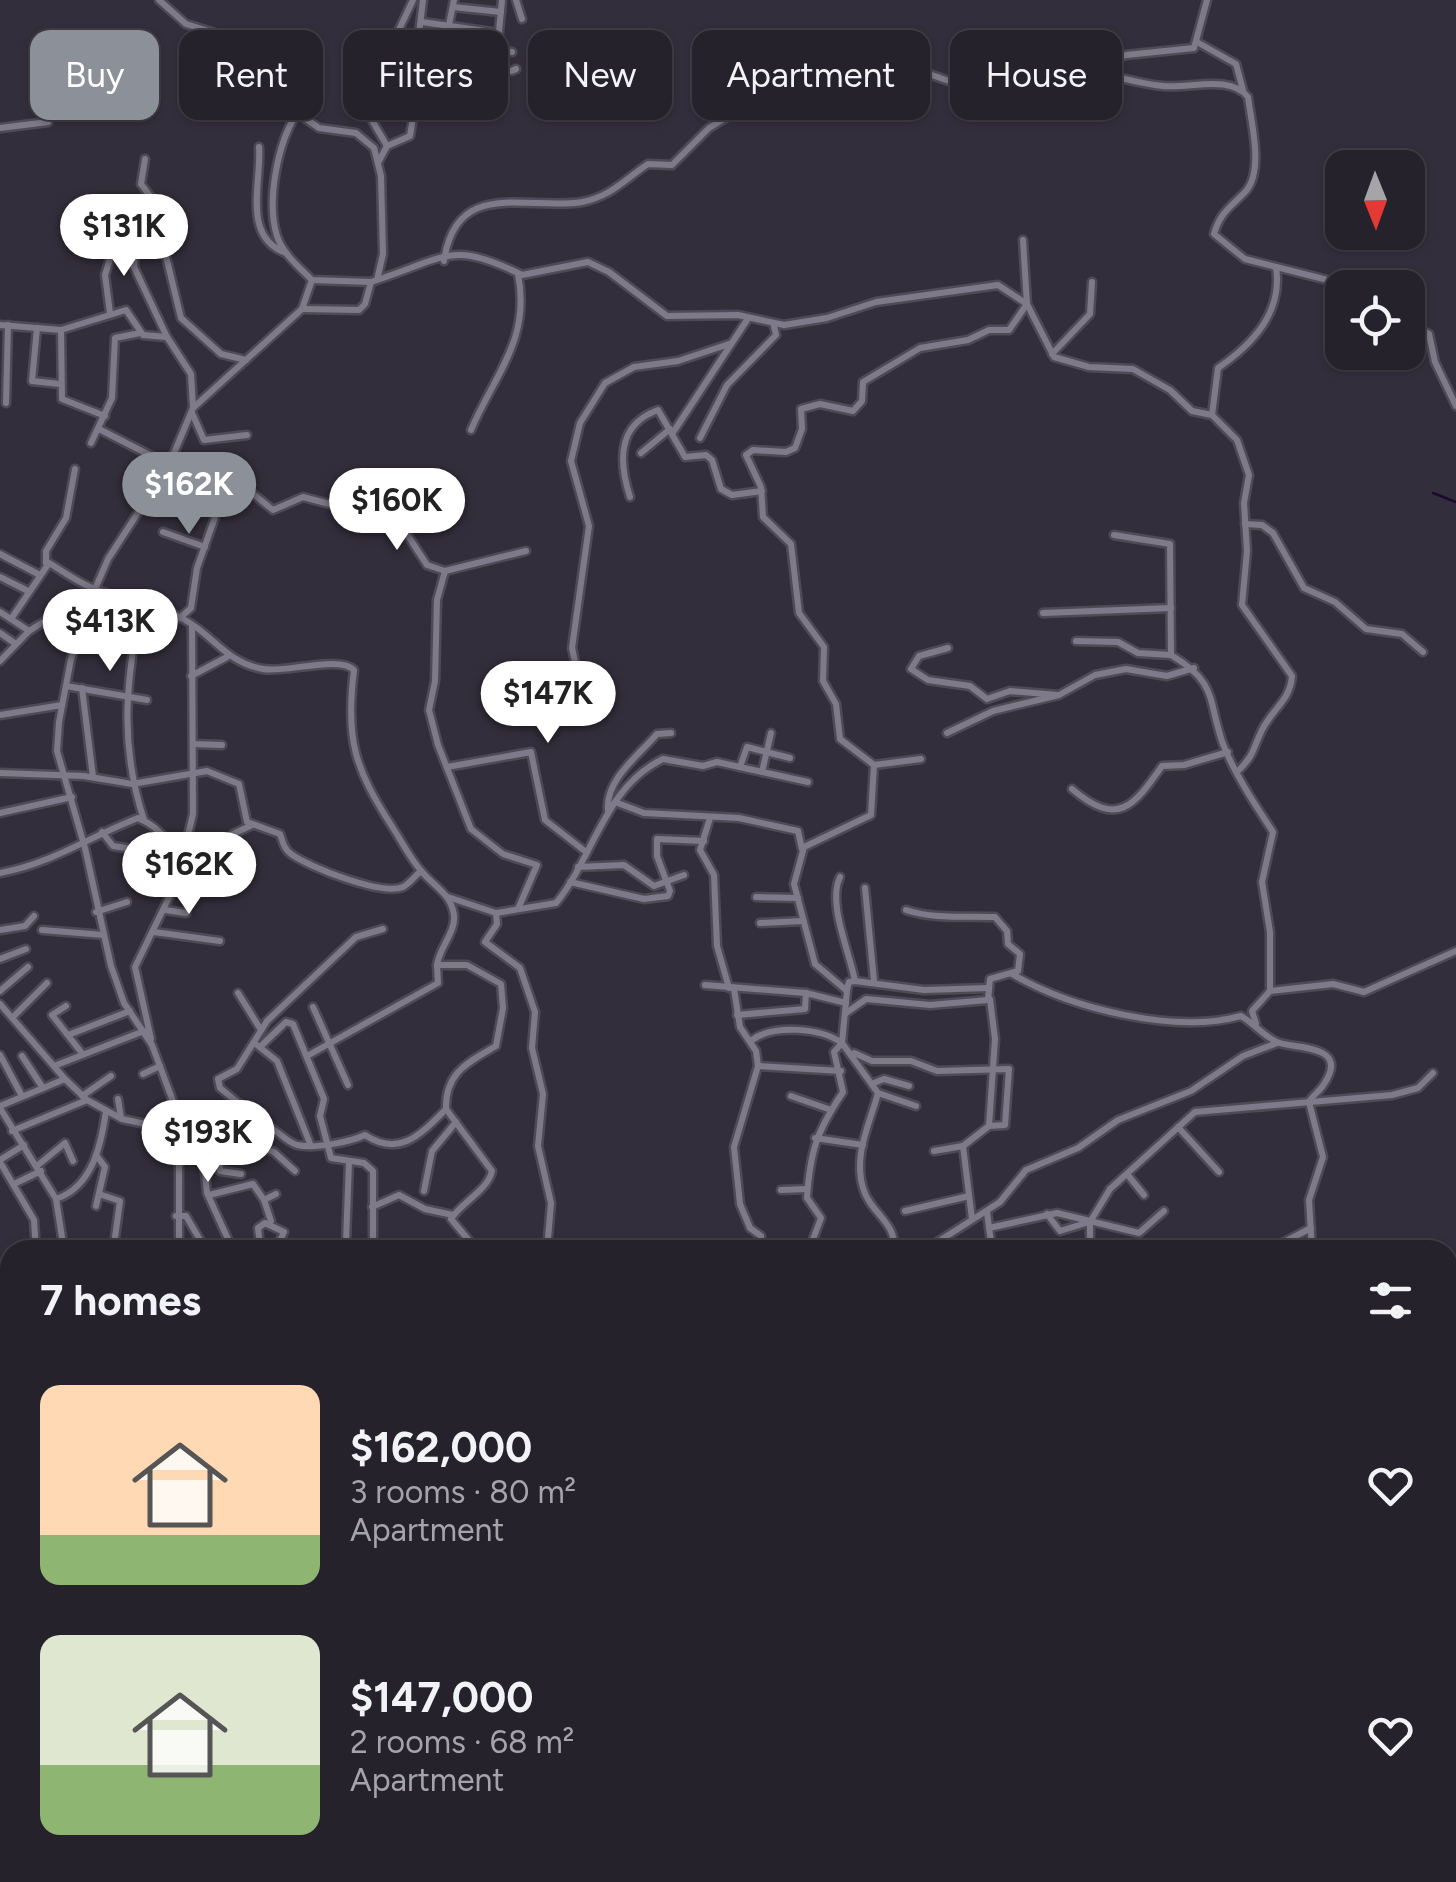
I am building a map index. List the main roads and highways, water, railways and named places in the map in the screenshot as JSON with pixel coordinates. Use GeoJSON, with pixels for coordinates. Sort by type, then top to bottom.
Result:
{"type":"FeatureCollection","features":[{"type":"Feature","properties":{"kind":"waterway"},"geometry":{"type":"LineString","coordinates":[[1433,493],[1456,502]]}}]}
